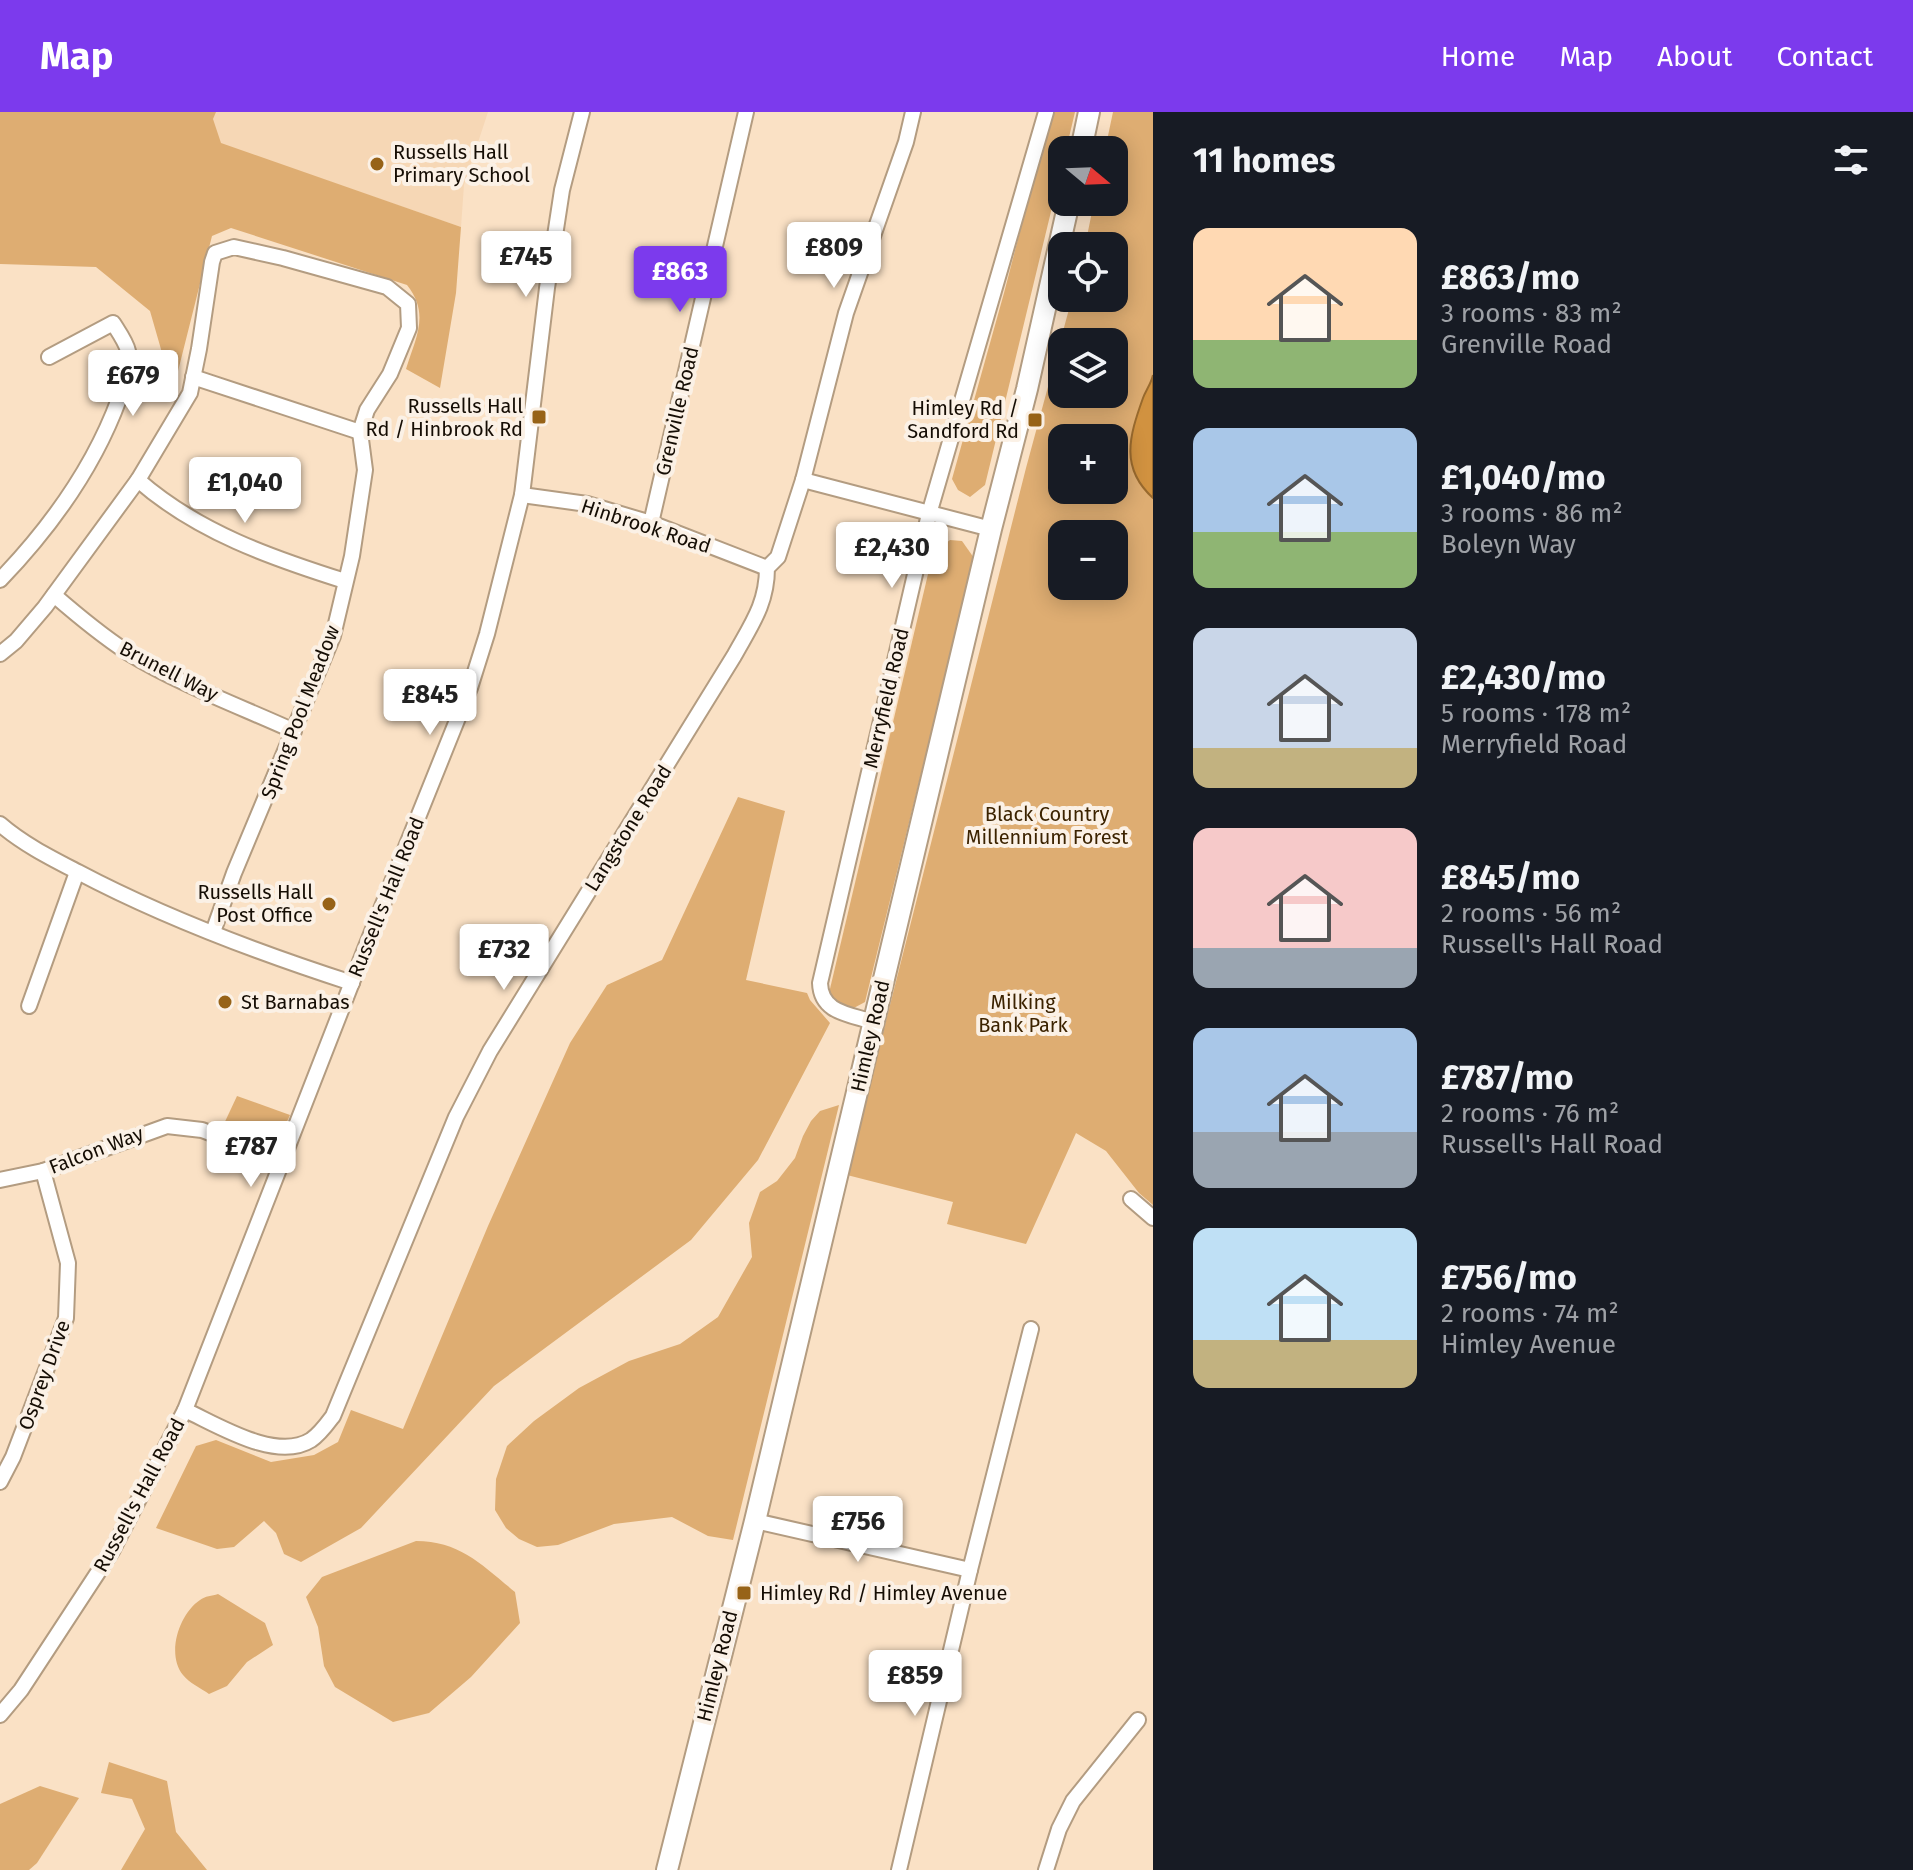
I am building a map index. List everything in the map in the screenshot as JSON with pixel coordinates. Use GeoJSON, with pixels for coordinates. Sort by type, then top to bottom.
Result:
{"type":"FeatureCollection","features":[{"type":"Feature","properties":{"kind":"main road"},"geometry":{"type":"LineString","coordinates":[[1084,136],[1089,112]]}},
{"type":"Feature","properties":{"kind":"main road","name":"Himley Road"},"geometry":{"type":"LineString","coordinates":[[667,1870],[755,1521],[1066,216]]}},
{"type":"Feature","properties":{"kind":"street","name":"Russell's Hall Road"},"geometry":{"type":"LineString","coordinates":[[0,1715],[21,1690],[112,1551],[185,1410],[470,688],[522,495],[562,190],[582,112]]}},
{"type":"Feature","properties":{"kind":"street","name":"Grenville Road"},"geometry":{"type":"LineString","coordinates":[[651,523],[746,112]]}},
{"type":"Feature","properties":{"kind":"street","name":"Langstone Road"},"geometry":{"type":"LineString","coordinates":[[185,1410],[255,1441],[283,1447],[312,1440],[333,1416],[456,1117],[490,1051],[759,611],[767,590],[767,568],[778,557],[803,480],[846,313],[906,142],[913,112]]}},
{"type":"Feature","properties":{"kind":"street","name":"Merryfield Road"},"geometry":{"type":"LineString","coordinates":[[873,1022],[827,1006],[820,996],[820,983],[929,514],[1046,112]]}},
{"type":"Feature","properties":{"kind":"street"},"geometry":{"type":"LineString","coordinates":[[0,654],[16,641],[54,595],[138,480],[190,393],[215,253],[223,249],[250,249],[387,287],[408,304],[409,328],[390,374],[367,410],[360,432],[193,377]]}},
{"type":"Feature","properties":{"kind":"street"},"geometry":{"type":"LineString","coordinates":[[0,580],[25,554],[73,491],[107,432],[124,386],[128,350],[113,323],[49,357]]}},
{"type":"Feature","properties":{"kind":"street","name":"Spring Pool Meadow"},"geometry":{"type":"LineString","coordinates":[[213,932],[234,873],[333,636],[352,556],[365,470],[360,432]]}},
{"type":"Feature","properties":{"kind":"street"},"geometry":{"type":"LineString","coordinates":[[138,480],[156,497],[221,535],[345,581]]}},
{"type":"Feature","properties":{"kind":"street"},"geometry":{"type":"LineString","coordinates":[[803,480],[991,529]]}},
{"type":"Feature","properties":{"kind":"street","name":"Hinbrook Road"},"geometry":{"type":"LineString","coordinates":[[522,495],[587,504],[651,523],[767,568]]}},
{"type":"Feature","properties":{"kind":"street","name":"Brunell Way"},"geometry":{"type":"LineString","coordinates":[[54,595],[88,625],[148,664],[294,731]]}},
{"type":"Feature","properties":{"kind":"street"},"geometry":{"type":"LineString","coordinates":[[0,824],[13,835],[121,895],[277,958],[352,983]]}},
{"type":"Feature","properties":{"kind":"street"},"geometry":{"type":"LineString","coordinates":[[29,1006],[77,872]]}},
{"type":"Feature","properties":{"kind":"street","name":"Falcon Way"},"geometry":{"type":"LineString","coordinates":[[0,1180],[43,1171],[167,1126],[202,1130],[282,1160]]}},
{"type":"Feature","properties":{"kind":"street","name":"Osprey Drive"},"geometry":{"type":"LineString","coordinates":[[0,1482],[18,1446],[66,1318],[68,1263],[43,1171]]}},
{"type":"Feature","properties":{"kind":"street"},"geometry":{"type":"LineString","coordinates":[[1131,1199],[1153,1218]]}},
{"type":"Feature","properties":{"kind":"street"},"geometry":{"type":"LineString","coordinates":[[899,1870],[1031,1329]]}},
{"type":"Feature","properties":{"kind":"street"},"geometry":{"type":"LineString","coordinates":[[755,1521],[970,1570]]}},
{"type":"Feature","properties":{"kind":"street"},"geometry":{"type":"LineString","coordinates":[[1046,1870],[1059,1829],[1073,1801],[1138,1720]]}},
{"type":"Feature","properties":{"kind":"shaded area","name":"Russells Hall Primary School"},"geometry":{"type":"Polygon","coordinates":[[[200,112],[488,112],[464,185],[461,227],[190,133],[200,112]]]}},
{"type":"Feature","properties":{"kind":"shaded area"},"geometry":{"type":"Polygon","coordinates":[[[1153,375],[1153,498],[1136,475],[1130,451],[1134,426],[1153,375]]]}},
{"type":"Feature","properties":{"kind":"green space"},"geometry":{"type":"Polygon","coordinates":[[[0,112],[216,112],[213,119],[221,143],[461,227],[456,293],[440,388],[406,369],[419,326],[418,306],[407,285],[231,228],[212,236],[173,391],[150,311],[96,267],[0,264],[0,112]]]}},
{"type":"Feature","properties":{"kind":"green space"},"geometry":{"type":"Polygon","coordinates":[[[1051,112],[1075,112],[1069,136],[1048,136],[1050,216],[985,485],[970,497],[958,490],[952,479],[1051,112]]]}},
{"type":"Feature","properties":{"kind":"green space","name":"Milking Bank Park"},"geometry":{"type":"Polygon","coordinates":[[[1113,112],[1153,112],[1153,1205],[1139,1193],[1106,1151],[1076,1133],[1026,1244],[947,1224],[953,1202],[847,1175],[1048,387],[1048,408],[1128,408],[1128,328],[1064,328],[1068,312],[1128,312],[1128,232],[1088,232],[1091,216],[1128,216],[1128,136],[1108,136],[1113,112]]]}},
{"type":"Feature","properties":{"kind":"green space"},"geometry":{"type":"Polygon","coordinates":[[[950,540],[962,541],[974,558],[865,1002],[852,1009],[836,1003],[829,993],[933,553],[950,540]]]}},
{"type":"Feature","properties":{"kind":"green space"},"geometry":{"type":"Polygon","coordinates":[[[738,797],[785,811],[746,980],[807,993],[830,1023],[758,1160],[691,1240],[494,1386],[361,1528],[301,1562],[284,1554],[276,1533],[264,1521],[234,1547],[217,1549],[156,1528],[196,1446],[216,1440],[271,1462],[314,1455],[338,1442],[351,1410],[403,1429],[488,1226],[570,1043],[607,985],[662,960],[738,797]]]}},
{"type":"Feature","properties":{"kind":"green space"},"geometry":{"type":"Polygon","coordinates":[[[237,1096],[290,1115],[282,1133],[260,1142],[222,1128],[237,1096]]]}},
{"type":"Feature","properties":{"kind":"green space"},"geometry":{"type":"Polygon","coordinates":[[[839,1105],[733,1540],[708,1536],[672,1517],[614,1524],[558,1545],[537,1547],[519,1539],[506,1528],[495,1510],[496,1479],[507,1446],[534,1421],[579,1388],[629,1361],[680,1344],[718,1317],[752,1257],[749,1223],[760,1192],[777,1181],[795,1158],[803,1136],[820,1111],[839,1105]]]}},
{"type":"Feature","properties":{"kind":"green space"},"geometry":{"type":"Polygon","coordinates":[[[416,1541],[458,1550],[492,1573],[515,1592],[520,1623],[471,1677],[429,1713],[393,1722],[335,1687],[324,1666],[318,1627],[306,1597],[322,1577],[416,1541]]]}},
{"type":"Feature","properties":{"kind":"green space"},"geometry":{"type":"Polygon","coordinates":[[[218,1594],[265,1623],[273,1645],[247,1662],[227,1686],[209,1694],[183,1675],[178,1666],[175,1646],[181,1624],[193,1606],[202,1599],[218,1594]]]}},
{"type":"Feature","properties":{"kind":"green space"},"geometry":{"type":"Polygon","coordinates":[[[109,1762],[167,1781],[176,1832],[207,1870],[121,1870],[145,1829],[132,1799],[101,1793],[109,1762]]]}},
{"type":"Feature","properties":{"kind":"green space"},"geometry":{"type":"Polygon","coordinates":[[[40,1786],[79,1798],[37,1863],[29,1870],[0,1870],[0,1804],[40,1786]]]}},
{"type":"Feature","properties":{"kind":"place","name":"Russells Hall Primary School"},"geometry":{"type":"Point","coordinates":[377,164]}},
{"type":"Feature","properties":{"kind":"place","name":"Russells Hall Rd / Hinbrook Rd"},"geometry":{"type":"Point","coordinates":[539,417]}},
{"type":"Feature","properties":{"kind":"place","name":"Himley Rd / Sandford Rd"},"geometry":{"type":"Point","coordinates":[1035,420]}},
{"type":"Feature","properties":{"kind":"place","name":"Russells Hall Post Office"},"geometry":{"type":"Point","coordinates":[329,904]}},
{"type":"Feature","properties":{"kind":"place","name":"St Barnabas"},"geometry":{"type":"Point","coordinates":[225,1002]}},
{"type":"Feature","properties":{"kind":"place","name":"Himley Rd / Himley Avenue"},"geometry":{"type":"Point","coordinates":[744,1593]}},
{"type":"Feature","properties":{"kind":"park label","name":"Black Country Millennium Forest"},"geometry":{"type":"Point","coordinates":[1047,826]}}]}
